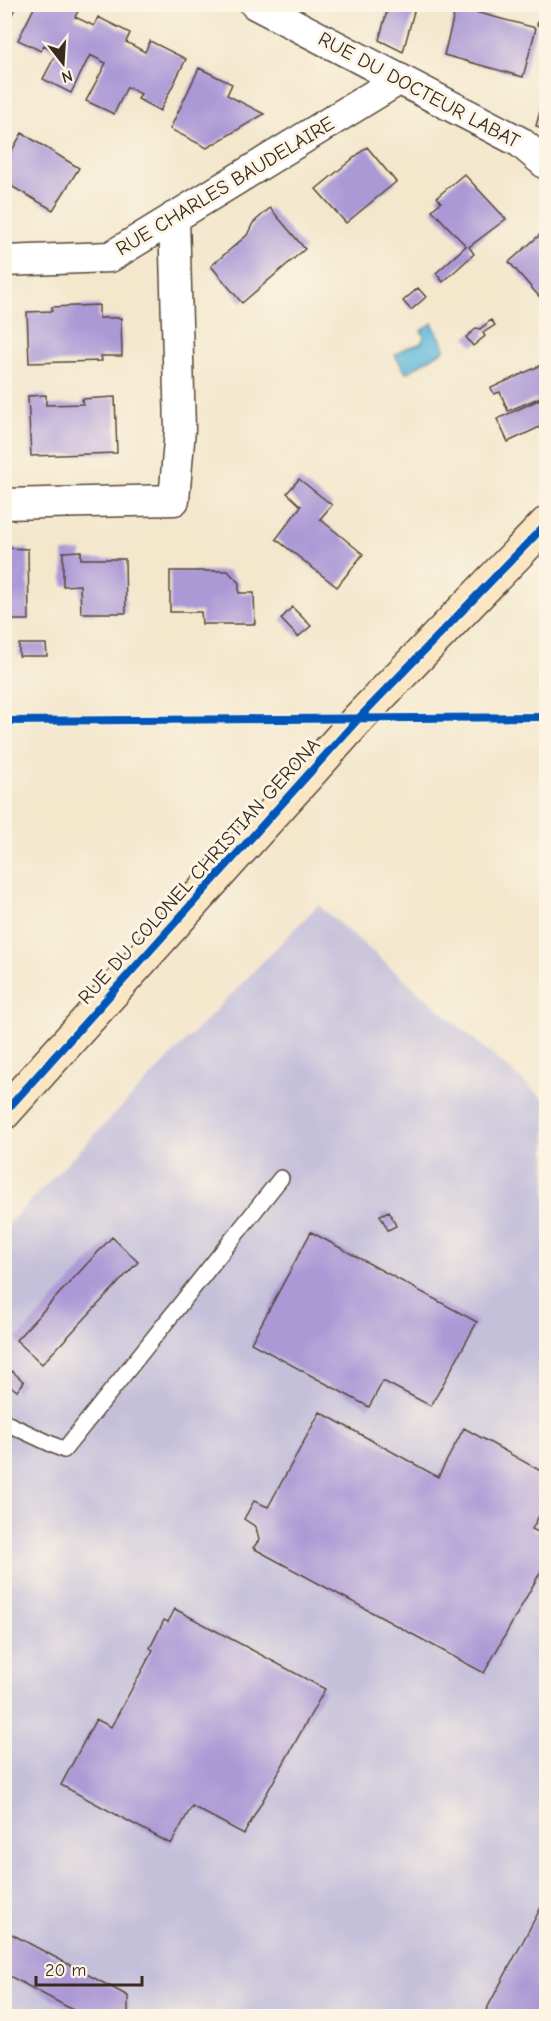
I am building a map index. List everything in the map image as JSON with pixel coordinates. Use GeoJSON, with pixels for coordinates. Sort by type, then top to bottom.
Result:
{"type":"FeatureCollection","features":[{"type":"Feature","properties":{"kind":"street","name":"RUE DU DOCTEUR LABAT"},"geometry":{"type":"LineString","coordinates":[[255,4],[520,142],[546,164]]}},
{"type":"Feature","properties":{"kind":"street","name":"RUE CHARLES BAUDELAIRE"},"geometry":{"type":"LineString","coordinates":[[4,261],[110,257],[400,80]]}},
{"type":"Feature","properties":{"kind":"street"},"geometry":{"type":"LineString","coordinates":[[4,504],[174,500],[180,429],[174,217]]}},
{"type":"Feature","properties":{"kind":"street","name":"RUE DU COLONEL CHRISTIAN GERONA"},"geometry":{"type":"LineString","coordinates":[[4,1113],[358,719],[546,524]]}},
{"type":"Feature","properties":{"kind":"lane"},"geometry":{"type":"LineString","coordinates":[[4,1422],[64,1450],[281,1178]]}},
{"type":"Feature","properties":{"kind":"shaded area"},"geometry":{"type":"Polygon","coordinates":[[[318,905],[546,1101],[546,2016],[5,2016],[4,1228],[318,905]]]}},
{"type":"Feature","properties":{"kind":"water"},"geometry":{"type":"Polygon","coordinates":[[[432,323],[444,345],[444,350],[406,373],[395,355],[405,348],[420,344],[424,336],[421,331],[432,323]]]}},
{"type":"Feature","properties":{"kind":"building"},"geometry":{"type":"Polygon","coordinates":[[[5,4],[17,4],[5,29],[5,4]]]}},
{"type":"Feature","properties":{"kind":"building"},"geometry":{"type":"Polygon","coordinates":[[[36,4],[75,4],[80,7],[75,17],[94,26],[98,17],[130,33],[126,42],[145,52],[150,41],[186,59],[160,111],[138,99],[141,94],[127,87],[114,114],[86,101],[106,63],[90,55],[71,93],[43,79],[57,52],[44,45],[41,51],[18,40],[36,4]]]}},
{"type":"Feature","properties":{"kind":"building"},"geometry":{"type":"Polygon","coordinates":[[[389,4],[416,4],[403,52],[379,40],[389,4]]]}},
{"type":"Feature","properties":{"kind":"building"},"geometry":{"type":"Polygon","coordinates":[[[542,4],[546,4],[546,27],[537,25],[542,4]]]}},
{"type":"Feature","properties":{"kind":"building"},"geometry":{"type":"Polygon","coordinates":[[[456,7],[536,28],[523,77],[444,55],[456,7]]]}},
{"type":"Feature","properties":{"kind":"building"},"geometry":{"type":"Polygon","coordinates":[[[199,68],[232,84],[227,95],[264,114],[207,148],[170,129],[199,68]]]}},
{"type":"Feature","properties":{"kind":"building"},"geometry":{"type":"Polygon","coordinates":[[[546,89],[546,129],[536,126],[546,89]]]}},
{"type":"Feature","properties":{"kind":"building"},"geometry":{"type":"Polygon","coordinates":[[[22,133],[79,168],[53,210],[4,182],[4,164],[22,133]]]}},
{"type":"Feature","properties":{"kind":"building"},"geometry":{"type":"Polygon","coordinates":[[[367,147],[396,182],[346,223],[316,189],[367,147]]]}},
{"type":"Feature","properties":{"kind":"building"},"geometry":{"type":"Polygon","coordinates":[[[464,174],[506,219],[469,247],[474,254],[443,282],[436,273],[466,246],[432,210],[441,202],[437,197],[464,174]]]}},
{"type":"Feature","properties":{"kind":"building"},"geometry":{"type":"Polygon","coordinates":[[[270,208],[305,249],[242,303],[211,266],[247,235],[253,223],[270,208]]]}},
{"type":"Feature","properties":{"kind":"building"},"geometry":{"type":"Polygon","coordinates":[[[542,233],[546,239],[546,299],[544,302],[509,262],[542,233]]]}},
{"type":"Feature","properties":{"kind":"building"},"geometry":{"type":"Polygon","coordinates":[[[418,288],[426,297],[411,310],[403,301],[418,288]]]}},
{"type":"Feature","properties":{"kind":"building"},"geometry":{"type":"Polygon","coordinates":[[[99,305],[99,318],[121,318],[122,356],[101,356],[102,361],[29,363],[27,312],[52,311],[52,307],[99,305]]]}},
{"type":"Feature","properties":{"kind":"building"},"geometry":{"type":"Polygon","coordinates":[[[491,320],[495,325],[483,333],[485,336],[473,346],[466,337],[491,320]]]}},
{"type":"Feature","properties":{"kind":"building"},"geometry":{"type":"Polygon","coordinates":[[[546,363],[546,395],[508,411],[500,392],[494,394],[491,388],[546,363]]]}},
{"type":"Feature","properties":{"kind":"building"},"geometry":{"type":"Polygon","coordinates":[[[46,395],[46,405],[83,404],[82,399],[115,397],[117,453],[31,456],[28,396],[46,395]]]}},
{"type":"Feature","properties":{"kind":"building"},"geometry":{"type":"Polygon","coordinates":[[[545,397],[546,424],[508,442],[497,419],[545,397]]]}},
{"type":"Feature","properties":{"kind":"building"},"geometry":{"type":"Polygon","coordinates":[[[299,479],[332,505],[320,519],[363,554],[337,587],[276,539],[301,506],[287,493],[299,479]]]}},
{"type":"Feature","properties":{"kind":"building"},"geometry":{"type":"Polygon","coordinates":[[[6,548],[28,549],[29,620],[4,620],[6,548]]]}},
{"type":"Feature","properties":{"kind":"building"},"geometry":{"type":"Polygon","coordinates":[[[81,551],[81,559],[125,559],[126,613],[81,613],[80,585],[63,586],[63,552],[81,551]]]}},
{"type":"Feature","properties":{"kind":"building"},"geometry":{"type":"Polygon","coordinates":[[[170,571],[228,571],[239,583],[239,593],[254,593],[255,624],[202,624],[201,612],[170,612],[170,571]]]}},
{"type":"Feature","properties":{"kind":"building"},"geometry":{"type":"Polygon","coordinates":[[[292,607],[311,626],[298,637],[281,619],[292,607]]]}},
{"type":"Feature","properties":{"kind":"building"},"geometry":{"type":"Polygon","coordinates":[[[19,644],[46,644],[47,656],[19,656],[19,644]]]}},
{"type":"Feature","properties":{"kind":"building"},"geometry":{"type":"Polygon","coordinates":[[[389,1211],[396,1226],[388,1230],[380,1215],[389,1211]]]}},
{"type":"Feature","properties":{"kind":"building"},"geometry":{"type":"Polygon","coordinates":[[[311,1232],[477,1322],[431,1406],[383,1381],[369,1407],[251,1343],[311,1232]]]}},
{"type":"Feature","properties":{"kind":"building"},"geometry":{"type":"Polygon","coordinates":[[[112,1237],[138,1262],[42,1364],[16,1340],[112,1237]]]}},
{"type":"Feature","properties":{"kind":"building"},"geometry":{"type":"Polygon","coordinates":[[[12,1371],[24,1382],[17,1391],[4,1381],[12,1371]]]}},
{"type":"Feature","properties":{"kind":"building"},"geometry":{"type":"Polygon","coordinates":[[[320,1412],[438,1477],[464,1428],[546,1474],[546,1503],[532,1529],[546,1536],[546,1562],[484,1673],[253,1548],[259,1540],[256,1527],[244,1519],[254,1501],[268,1507],[320,1412]]]}},
{"type":"Feature","properties":{"kind":"building"},"geometry":{"type":"Polygon","coordinates":[[[175,1609],[325,1689],[244,1834],[192,1806],[171,1844],[61,1785],[96,1719],[111,1727],[153,1650],[150,1648],[164,1620],[168,1622],[175,1609]]]}},
{"type":"Feature","properties":{"kind":"building"},"geometry":{"type":"Polygon","coordinates":[[[546,1898],[546,2016],[483,2016],[546,1898]]]}},
{"type":"Feature","properties":{"kind":"building"},"geometry":{"type":"Polygon","coordinates":[[[4,1930],[128,1996],[128,2016],[84,2016],[4,1973],[4,1930]]]}},
{"type":"Feature","properties":{"kind":"cycle path"},"geometry":{"type":"LineString","coordinates":[[4,1113],[358,719],[546,524]]}},
{"type":"Feature","properties":{"kind":"cycle path"},"geometry":{"type":"LineString","coordinates":[[4,721],[546,717]]}}]}
